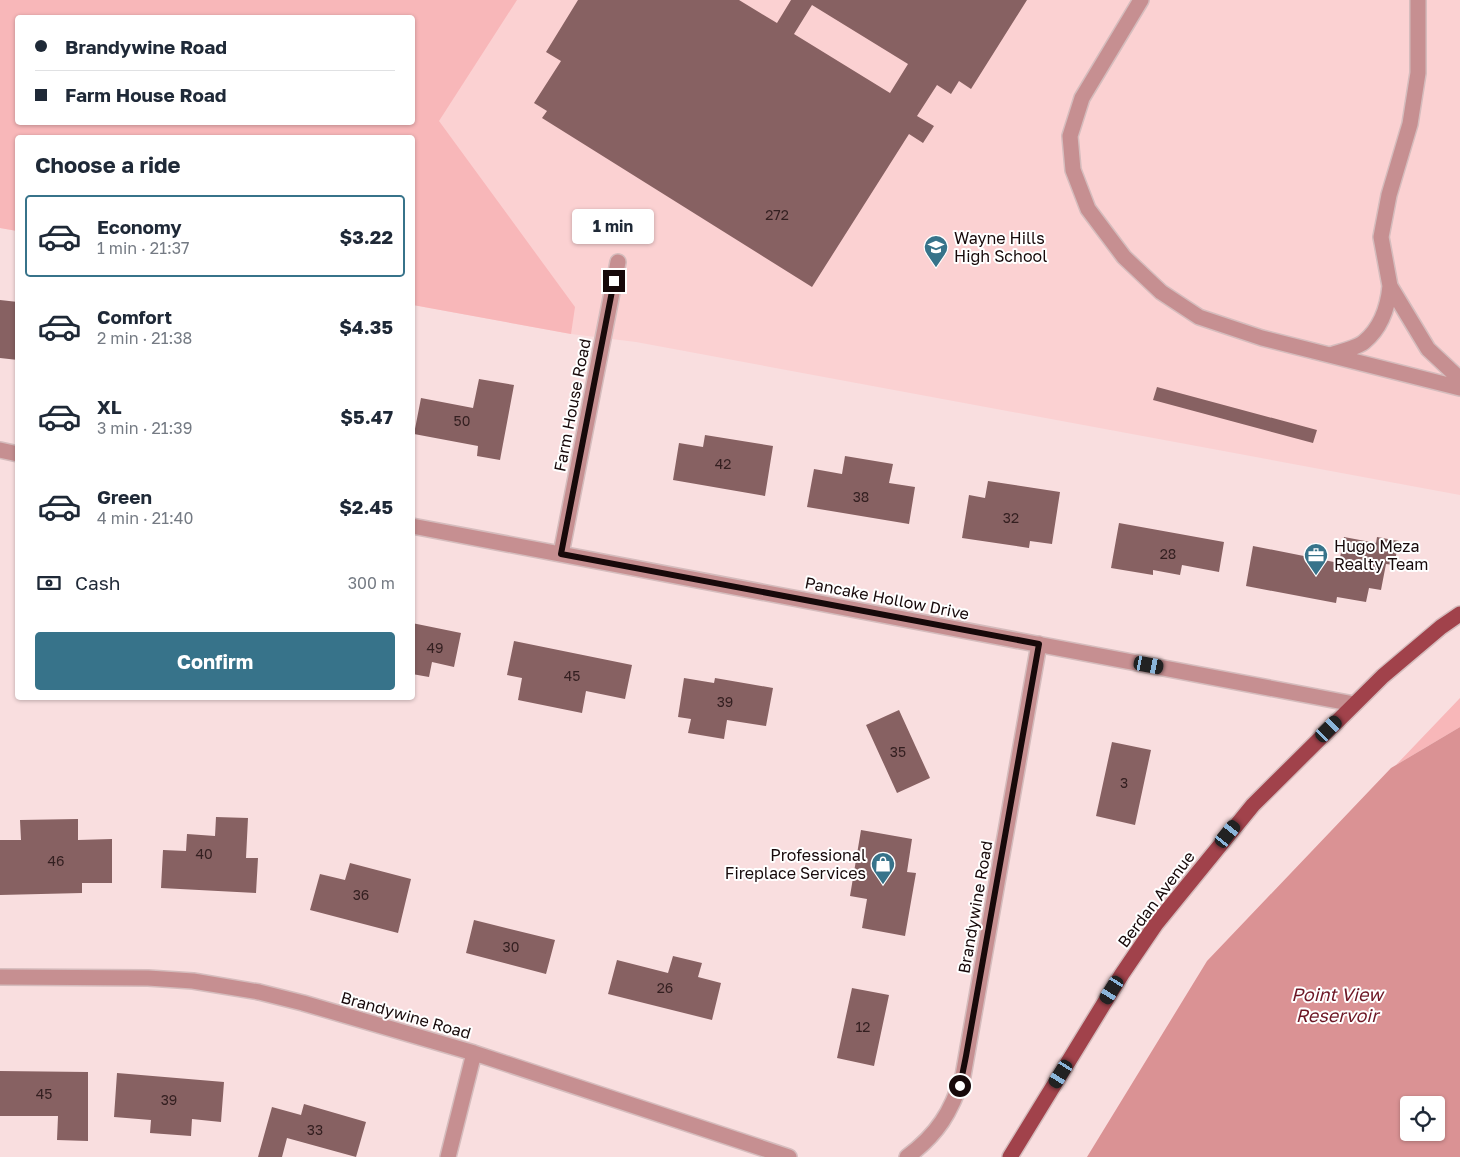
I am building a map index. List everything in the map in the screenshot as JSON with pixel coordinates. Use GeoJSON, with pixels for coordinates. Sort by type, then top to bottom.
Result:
{"type":"FeatureCollection","features":[{"type":"Feature","properties":{"kind":"main road","name":"Berdan Avenue"},"geometry":{"type":"LineString","coordinates":[[1010,1157],[1122,974],[1156,924],[1253,805],[1383,676],[1441,627],[1460,614]]}},
{"type":"Feature","properties":{"kind":"street"},"geometry":{"type":"LineString","coordinates":[[1141,0],[1082,98],[1070,136],[1072,170],[1088,209],[1124,257],[1161,292],[1199,317],[1262,338],[1460,388]]}},
{"type":"Feature","properties":{"kind":"street"},"geometry":{"type":"LineString","coordinates":[[1330,355],[1363,343],[1380,323],[1388,303],[1390,286],[1381,237],[1389,195],[1410,124],[1418,73],[1418,0]]}},
{"type":"Feature","properties":{"kind":"street","name":"Farm House Road"},"geometry":{"type":"LineString","coordinates":[[561,554],[618,262]]}},
{"type":"Feature","properties":{"kind":"street"},"geometry":{"type":"LineString","coordinates":[[1390,286],[1428,349],[1460,379]]}},
{"type":"Feature","properties":{"kind":"street"},"geometry":{"type":"LineString","coordinates":[[0,450],[15,453]]}},
{"type":"Feature","properties":{"kind":"street","name":"Pancake Hollow Drive"},"geometry":{"type":"LineString","coordinates":[[415,527],[1354,704]]}},
{"type":"Feature","properties":{"kind":"street","name":"Brandywine Road"},"geometry":{"type":"LineString","coordinates":[[907,1157],[924,1144],[942,1122],[957,1095],[963,1076],[1039,644]]}},
{"type":"Feature","properties":{"kind":"street","name":"Brandywine Road"},"geometry":{"type":"LineString","coordinates":[[0,977],[148,978],[193,981],[259,992],[303,1002],[474,1053],[789,1157]]}},
{"type":"Feature","properties":{"kind":"street"},"geometry":{"type":"LineString","coordinates":[[448,1157],[474,1053]]}},
{"type":"Feature","properties":{"kind":"shaded area","name":"Wayne Hills High School"},"geometry":{"type":"Polygon","coordinates":[[[0,0],[1460,0],[1460,495],[636,342],[571,334],[415,305],[415,135],[15,135],[15,231],[0,228],[0,0]]]}},
{"type":"Feature","properties":{"kind":"shaded area"},"geometry":{"type":"Polygon","coordinates":[[[0,0],[517,0],[439,121],[575,307],[571,334],[415,305],[415,135],[15,135],[15,231],[0,228],[0,0]]]}},
{"type":"Feature","properties":{"kind":"shaded area"},"geometry":{"type":"Polygon","coordinates":[[[1460,698],[1460,727],[1396,765],[1460,698]]]}},
{"type":"Feature","properties":{"kind":"water","name":"Point View Reservoir"},"geometry":{"type":"Polygon","coordinates":[[[1460,727],[1460,1157],[1087,1157],[1207,961],[1391,768],[1460,727]]]}},
{"type":"Feature","properties":{"kind":"building"},"geometry":{"type":"Polygon","coordinates":[[[578,0],[739,0],[777,23],[791,0],[1027,0],[971,89],[959,81],[951,94],[937,85],[917,116],[934,126],[923,143],[909,134],[812,287],[542,118],[547,111],[534,103],[561,61],[546,52],[578,0]],[[812,5],[794,34],[890,93],[908,64],[812,5]]]}},
{"type":"Feature","properties":{"kind":"building"},"geometry":{"type":"Polygon","coordinates":[[[0,300],[15,302],[15,360],[0,358],[0,300]]]}},
{"type":"Feature","properties":{"kind":"building"},"geometry":{"type":"Polygon","coordinates":[[[479,379],[514,385],[500,460],[477,456],[478,446],[415,434],[421,398],[473,408],[479,379]]]}},
{"type":"Feature","properties":{"kind":"building"},"geometry":{"type":"Polygon","coordinates":[[[1157,387],[1317,430],[1313,443],[1153,400],[1157,387]]]}},
{"type":"Feature","properties":{"kind":"building"},"geometry":{"type":"Polygon","coordinates":[[[705,435],[773,446],[765,496],[673,480],[679,443],[703,447],[705,435]]]}},
{"type":"Feature","properties":{"kind":"building"},"geometry":{"type":"Polygon","coordinates":[[[845,456],[893,464],[889,483],[915,487],[909,524],[807,507],[814,469],[842,474],[845,456]]]}},
{"type":"Feature","properties":{"kind":"building"},"geometry":{"type":"Polygon","coordinates":[[[988,481],[1060,492],[1052,544],[1030,541],[1029,548],[962,538],[969,495],[985,498],[988,481]]]}},
{"type":"Feature","properties":{"kind":"building"},"geometry":{"type":"Polygon","coordinates":[[[1119,523],[1224,542],[1219,572],[1182,565],[1180,575],[1153,570],[1153,575],[1111,568],[1119,523]]]}},
{"type":"Feature","properties":{"kind":"building","name":"Hugo Meza Realty Team"},"geometry":{"type":"Polygon","coordinates":[[[1344,537],[1376,543],[1377,537],[1399,541],[1394,565],[1386,564],[1381,590],[1369,588],[1366,602],[1337,597],[1336,603],[1246,586],[1253,546],[1339,563],[1344,537]]]}},
{"type":"Feature","properties":{"kind":"building"},"geometry":{"type":"Polygon","coordinates":[[[415,624],[461,633],[454,667],[432,662],[429,677],[415,675],[415,624]]]}},
{"type":"Feature","properties":{"kind":"building"},"geometry":{"type":"Polygon","coordinates":[[[514,641],[632,665],[625,699],[586,691],[582,713],[518,700],[522,678],[507,675],[514,641]]]}},
{"type":"Feature","properties":{"kind":"building"},"geometry":{"type":"Polygon","coordinates":[[[684,678],[714,683],[715,678],[773,688],[766,726],[727,720],[724,739],[688,733],[691,719],[678,717],[684,678]]]}},
{"type":"Feature","properties":{"kind":"building"},"geometry":{"type":"Polygon","coordinates":[[[899,710],[930,778],[897,793],[866,725],[899,710]]]}},
{"type":"Feature","properties":{"kind":"building"},"geometry":{"type":"Polygon","coordinates":[[[1112,742],[1151,750],[1135,825],[1096,816],[1112,742]]]}},
{"type":"Feature","properties":{"kind":"building"},"geometry":{"type":"Polygon","coordinates":[[[216,817],[248,818],[246,858],[258,858],[256,893],[161,888],[163,850],[186,851],[187,834],[215,836],[216,817]]]}},
{"type":"Feature","properties":{"kind":"building"},"geometry":{"type":"Polygon","coordinates":[[[78,819],[78,840],[112,839],[112,883],[82,883],[82,893],[0,895],[0,840],[21,840],[20,820],[78,819]]]}},
{"type":"Feature","properties":{"kind":"building","name":"Professional Fireplace Services"},"geometry":{"type":"Polygon","coordinates":[[[861,830],[912,839],[907,872],[916,873],[905,936],[862,928],[867,899],[850,896],[861,830]]]}},
{"type":"Feature","properties":{"kind":"building"},"geometry":{"type":"Polygon","coordinates":[[[350,863],[411,879],[398,933],[310,910],[320,874],[345,880],[350,863]]]}},
{"type":"Feature","properties":{"kind":"building"},"geometry":{"type":"Polygon","coordinates":[[[474,920],[555,940],[546,974],[466,953],[474,920]]]}},
{"type":"Feature","properties":{"kind":"building"},"geometry":{"type":"Polygon","coordinates":[[[673,956],[702,963],[698,977],[721,983],[712,1020],[608,994],[617,960],[668,973],[673,956]]]}},
{"type":"Feature","properties":{"kind":"building"},"geometry":{"type":"Polygon","coordinates":[[[852,988],[889,995],[874,1066],[837,1058],[852,988]]]}},
{"type":"Feature","properties":{"kind":"building"},"geometry":{"type":"Polygon","coordinates":[[[0,1071],[88,1072],[88,1141],[57,1140],[58,1116],[0,1116],[0,1071]]]}},
{"type":"Feature","properties":{"kind":"building"},"geometry":{"type":"Polygon","coordinates":[[[117,1073],[224,1082],[221,1122],[192,1119],[191,1136],[150,1133],[151,1120],[114,1117],[117,1073]]]}},
{"type":"Feature","properties":{"kind":"building"},"geometry":{"type":"Polygon","coordinates":[[[304,1104],[366,1122],[356,1157],[287,1138],[282,1157],[258,1157],[272,1107],[301,1115],[304,1104]]]}},
{"type":"Feature","properties":{"kind":"place","name":"Wayne Hills High School"},"geometry":{"type":"Point","coordinates":[936,268]}},
{"type":"Feature","properties":{"kind":"place","name":"Hugo Meza Realty Team"},"geometry":{"type":"Point","coordinates":[1316,576]}},
{"type":"Feature","properties":{"kind":"place","name":"Professional Fireplace Services"},"geometry":{"type":"Point","coordinates":[883,885]}},
{"type":"Feature","properties":{"kind":"route"},"geometry":{"type":"LineString","coordinates":[[614,281],[561,554],[1039,644],[960,1086]]}}]}
